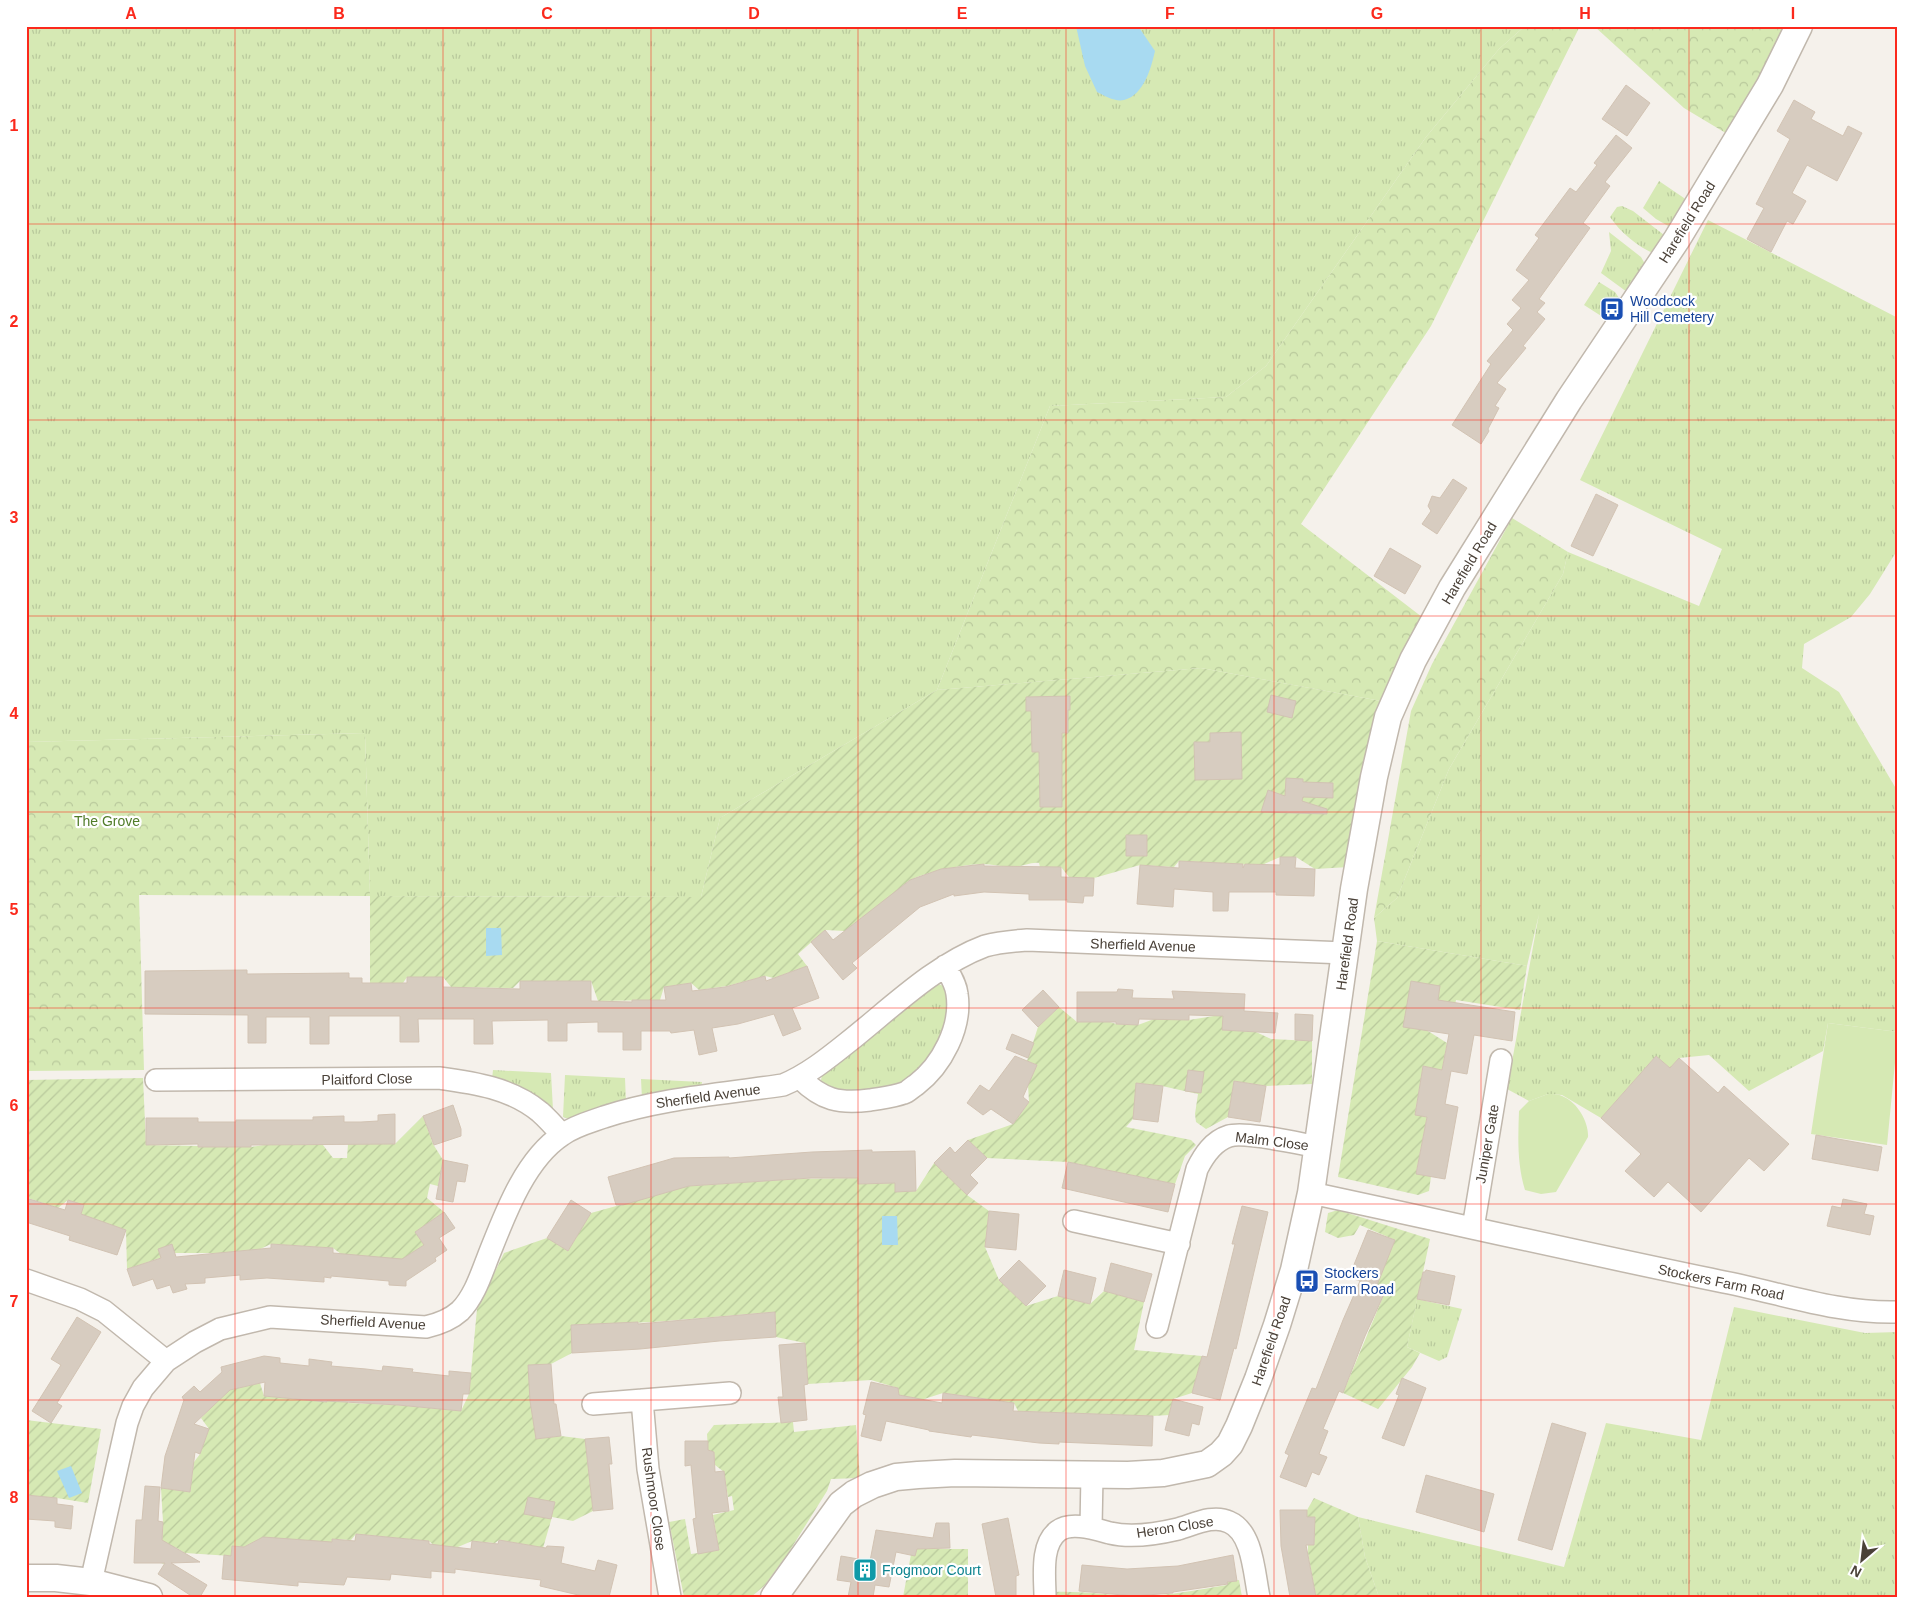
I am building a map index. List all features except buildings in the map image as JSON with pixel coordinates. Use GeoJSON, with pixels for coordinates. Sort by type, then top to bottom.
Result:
{"type":"FeatureCollection","features":[{"type":"Feature","properties":{"kind":"street","name":"Harefield Road"},"geometry":{"type":"LineString","coordinates":[[774,1597],[842,1504],[854,1494],[872,1485],[896,1477],[927,1475],[1163,1473],[1207,1464],[1221,1454],[1230,1444],[1240,1426],[1277,1325],[1294,1270],[1311,1193],[1354,889],[1374,777],[1388,717],[1413,660],[1452,588],[1569,400],[1660,267],[1770,85],[1798,26]]}},
{"type":"Feature","properties":{"kind":"street","name":"Sherfield Avenue"},"geometry":{"type":"LineString","coordinates":[[91,1582],[127,1423],[133,1406],[143,1388],[166,1360],[220,1329],[270,1317],[426,1327],[452,1317],[461,1310],[477,1284],[507,1208],[524,1177],[542,1153],[562,1135],[584,1124],[622,1111],[666,1100],[783,1085],[800,1078],[945,966],[985,947],[1002,942],[1027,940],[1346,953]]}},
{"type":"Feature","properties":{"kind":"street"},"geometry":{"type":"LineString","coordinates":[[800,1078],[821,1096],[837,1100],[860,1101],[905,1093],[925,1078],[938,1065],[950,1041],[958,1008],[955,984],[945,966]]}},
{"type":"Feature","properties":{"kind":"street","name":"Juniper Gate"},"geometry":{"type":"LineString","coordinates":[[1473,1228],[1501,1060]]}},
{"type":"Feature","properties":{"kind":"street","name":"Plaitford Close"},"geometry":{"type":"LineString","coordinates":[[156,1080],[439,1078],[471,1082],[499,1089],[521,1100],[541,1112],[562,1135]]}},
{"type":"Feature","properties":{"kind":"street","name":"Malm Close"},"geometry":{"type":"LineString","coordinates":[[1157,1327],[1197,1169],[1208,1150],[1217,1142],[1230,1136],[1249,1136],[1319,1147]]}},
{"type":"Feature","properties":{"kind":"street","name":"Stockers Farm Road"},"geometry":{"type":"LineString","coordinates":[[1311,1193],[1849,1310],[1898,1312]]}},
{"type":"Feature","properties":{"kind":"street"},"geometry":{"type":"LineString","coordinates":[[1074,1221],[1178,1244]]}},
{"type":"Feature","properties":{"kind":"street"},"geometry":{"type":"LineString","coordinates":[[26,1280],[80,1298],[104,1311],[166,1360]]}},
{"type":"Feature","properties":{"kind":"street"},"geometry":{"type":"LineString","coordinates":[[593,1404],[730,1393]]}},
{"type":"Feature","properties":{"kind":"street","name":"Rushmoor Close"},"geometry":{"type":"LineString","coordinates":[[642,1400],[648,1469],[670,1597]]}},
{"type":"Feature","properties":{"kind":"street"},"geometry":{"type":"LineString","coordinates":[[1091,1528],[1092,1475]]}},
{"type":"Feature","properties":{"kind":"street","name":"Heron Close"},"geometry":{"type":"LineString","coordinates":[[1045,1597],[1045,1557],[1050,1542],[1058,1531],[1070,1527],[1091,1528],[1117,1535],[1147,1534],[1214,1519],[1229,1522],[1240,1530],[1248,1541],[1258,1597]]}},
{"type":"Feature","properties":{"kind":"street"},"geometry":{"type":"LineString","coordinates":[[26,1578],[56,1578],[91,1582],[149,1597]]}},
{"type":"Feature","properties":{"kind":"green space"},"geometry":{"type":"Polygon","coordinates":[[[26,26],[1525,26],[1499,49],[1426,137],[1266,366],[1226,397],[1050,406],[937,690],[720,818],[701,897],[370,896],[365,733],[26,742],[26,26]]]}},
{"type":"Feature","properties":{"kind":"green space"},"geometry":{"type":"Polygon","coordinates":[[[1525,26],[1580,26],[1431,326],[1301,524],[1422,617],[1381,701],[1201,668],[937,690],[1050,406],[1226,397],[1266,366],[1426,137],[1499,49],[1525,26]]]}},
{"type":"Feature","properties":{"kind":"green space"},"geometry":{"type":"Polygon","coordinates":[[[1594,26],[1786,26],[1772,58],[1729,135],[1684,108],[1594,26]]]}},
{"type":"Feature","properties":{"kind":"green space"},"geometry":{"type":"Polygon","coordinates":[[[1659,181],[1684,198],[1688,203],[1670,227],[1656,219],[1643,208],[1659,181]]]}},
{"type":"Feature","properties":{"kind":"green space"},"geometry":{"type":"Polygon","coordinates":[[[1622,206],[1633,211],[1664,235],[1655,254],[1630,238],[1610,217],[1617,207],[1622,206]]]}},
{"type":"Feature","properties":{"kind":"green space"},"geometry":{"type":"Polygon","coordinates":[[[1708,220],[1898,318],[1898,549],[1870,594],[1851,617],[1804,644],[1802,668],[1839,692],[1898,792],[1898,1032],[1828,1023],[1823,1051],[1749,1091],[1709,1055],[1679,1058],[1670,1068],[1656,1056],[1601,1118],[1562,1095],[1548,1094],[1529,1101],[1507,1089],[1539,914],[1527,966],[1377,941],[1374,918],[1397,898],[1449,769],[1563,574],[1568,552],[1699,606],[1722,549],[1580,480],[1708,220]]]}},
{"type":"Feature","properties":{"kind":"green space"},"geometry":{"type":"Polygon","coordinates":[[[1609,232],[1641,257],[1645,264],[1627,292],[1601,273],[1611,251],[1609,232]]]}},
{"type":"Feature","properties":{"kind":"green space"},"geometry":{"type":"Polygon","coordinates":[[[1599,282],[1615,292],[1621,301],[1609,321],[1584,305],[1599,282]]]}},
{"type":"Feature","properties":{"kind":"green space"},"geometry":{"type":"Polygon","coordinates":[[[1512,518],[1568,552],[1563,574],[1449,769],[1397,898],[1374,918],[1411,711],[1432,664],[1512,518]]]}},
{"type":"Feature","properties":{"kind":"green space"},"geometry":{"type":"Polygon","coordinates":[[[1201,668],[1381,701],[1349,867],[1315,869],[1296,857],[1280,857],[1262,865],[1179,861],[1174,867],[1140,865],[1094,878],[1069,877],[1061,867],[1040,867],[1039,863],[1013,867],[982,864],[954,867],[933,872],[907,882],[896,895],[883,922],[862,917],[845,931],[825,930],[798,954],[807,966],[774,978],[765,976],[727,986],[699,990],[691,983],[664,987],[660,1000],[598,1001],[591,981],[520,981],[513,988],[451,987],[443,977],[407,977],[403,983],[370,983],[370,896],[701,897],[720,818],[937,690],[1201,668]]]}},
{"type":"Feature","properties":{"kind":"green space","name":"The Grove"},"geometry":{"type":"Polygon","coordinates":[[[365,733],[370,896],[139,895],[144,1070],[26,1071],[26,742],[365,733]]]}},
{"type":"Feature","properties":{"kind":"green space"},"geometry":{"type":"Polygon","coordinates":[[[1377,941],[1527,966],[1520,1010],[1456,1000],[1453,1015],[1431,1017],[1428,1031],[1447,1043],[1442,1070],[1423,1066],[1415,1114],[1427,1117],[1416,1173],[1431,1176],[1429,1191],[1418,1195],[1338,1177],[1377,941]]]}},
{"type":"Feature","properties":{"kind":"green space"},"geometry":{"type":"Polygon","coordinates":[[[936,983],[948,991],[950,997],[948,1016],[934,1055],[921,1070],[904,1084],[887,1090],[853,1092],[824,1087],[821,1080],[822,1075],[936,983]]]}},
{"type":"Feature","properties":{"kind":"green space"},"geometry":{"type":"Polygon","coordinates":[[[1059,1007],[1077,1022],[1110,1022],[1138,1025],[1154,1019],[1189,1020],[1223,1016],[1223,1030],[1256,1032],[1271,1039],[1312,1041],[1312,1084],[1266,1086],[1234,1081],[1228,1117],[1206,1129],[1196,1122],[1195,1114],[1198,1094],[1137,1083],[1133,1119],[1126,1127],[1191,1140],[1196,1145],[1185,1156],[1175,1184],[1068,1162],[987,1158],[968,1140],[1013,1124],[1029,1102],[1028,1085],[1037,1065],[1027,1061],[1038,1027],[1059,1007]]]}},
{"type":"Feature","properties":{"kind":"green space"},"geometry":{"type":"Polygon","coordinates":[[[1828,1023],[1898,1032],[1887,1145],[1811,1134],[1828,1023]]]}},
{"type":"Feature","properties":{"kind":"green space"},"geometry":{"type":"Polygon","coordinates":[[[493,1070],[551,1073],[553,1110],[492,1079],[493,1070]]]}},
{"type":"Feature","properties":{"kind":"green space"},"geometry":{"type":"Polygon","coordinates":[[[565,1075],[625,1078],[626,1102],[569,1119],[563,1117],[565,1075]]]}},
{"type":"Feature","properties":{"kind":"green space"},"geometry":{"type":"Polygon","coordinates":[[[143,1078],[146,1145],[251,1147],[264,1145],[323,1145],[333,1158],[347,1158],[348,1144],[395,1144],[423,1116],[433,1144],[443,1160],[438,1186],[430,1184],[427,1198],[444,1212],[415,1232],[424,1245],[410,1254],[407,1267],[341,1254],[333,1248],[271,1244],[258,1250],[222,1253],[175,1253],[127,1269],[126,1230],[81,1215],[83,1205],[68,1200],[58,1208],[28,1198],[26,1080],[143,1078]]]}},
{"type":"Feature","properties":{"kind":"green space"},"geometry":{"type":"Polygon","coordinates":[[[641,1079],[702,1082],[701,1089],[642,1099],[641,1079]]]}},
{"type":"Feature","properties":{"kind":"green space"},"geometry":{"type":"Polygon","coordinates":[[[1548,1094],[1562,1096],[1574,1104],[1585,1120],[1588,1137],[1556,1192],[1541,1194],[1525,1190],[1522,1180],[1518,1131],[1519,1111],[1529,1101],[1548,1094]]]}},
{"type":"Feature","properties":{"kind":"green space"},"geometry":{"type":"Polygon","coordinates":[[[934,1163],[967,1195],[989,1211],[985,1247],[999,1280],[1026,1306],[1058,1296],[1090,1304],[1104,1291],[1144,1302],[1134,1350],[1202,1356],[1192,1393],[1173,1399],[1169,1415],[1018,1411],[1014,1403],[943,1393],[921,1400],[899,1395],[898,1388],[871,1380],[808,1384],[805,1343],[776,1337],[774,1312],[653,1322],[571,1325],[572,1353],[551,1364],[528,1366],[536,1439],[561,1436],[585,1439],[593,1511],[573,1521],[552,1517],[543,1548],[499,1540],[495,1543],[472,1541],[458,1547],[438,1549],[429,1541],[356,1534],[351,1540],[332,1539],[331,1547],[256,1541],[244,1547],[232,1546],[231,1556],[185,1553],[175,1547],[164,1564],[161,1563],[163,1522],[161,1488],[190,1492],[194,1462],[200,1454],[209,1429],[201,1418],[228,1390],[260,1383],[264,1396],[327,1402],[331,1396],[349,1394],[348,1403],[461,1411],[469,1394],[477,1309],[504,1253],[547,1238],[568,1251],[591,1213],[674,1190],[677,1187],[795,1179],[858,1178],[858,1184],[895,1183],[895,1192],[916,1191],[934,1163]]]}},
{"type":"Feature","properties":{"kind":"green space"},"geometry":{"type":"Polygon","coordinates":[[[1338,1210],[1430,1239],[1407,1347],[1420,1353],[1412,1367],[1378,1409],[1343,1393],[1385,1292],[1375,1288],[1395,1240],[1360,1225],[1354,1235],[1338,1238],[1325,1232],[1328,1213],[1338,1210]]]}},
{"type":"Feature","properties":{"kind":"green space"},"geometry":{"type":"Polygon","coordinates":[[[1417,1299],[1462,1309],[1447,1357],[1439,1361],[1407,1347],[1417,1299]]]}},
{"type":"Feature","properties":{"kind":"green space"},"geometry":{"type":"Polygon","coordinates":[[[1734,1307],[1865,1333],[1898,1332],[1898,1597],[1379,1597],[1365,1557],[1358,1517],[1564,1567],[1606,1423],[1701,1440],[1734,1307]]]}},
{"type":"Feature","properties":{"kind":"green space"},"geometry":{"type":"Polygon","coordinates":[[[26,1420],[101,1429],[88,1503],[26,1495],[26,1420]]]}},
{"type":"Feature","properties":{"kind":"green space"},"geometry":{"type":"Polygon","coordinates":[[[793,1422],[794,1432],[856,1425],[860,1478],[831,1479],[827,1491],[787,1555],[764,1586],[751,1597],[684,1597],[669,1522],[685,1519],[691,1554],[719,1550],[713,1515],[734,1510],[732,1496],[728,1497],[724,1472],[715,1465],[714,1452],[708,1450],[707,1434],[714,1425],[793,1422]]]}},
{"type":"Feature","properties":{"kind":"green space"},"geometry":{"type":"Polygon","coordinates":[[[1314,1498],[1358,1517],[1365,1557],[1379,1597],[1316,1597],[1308,1553],[1308,1545],[1314,1545],[1315,1518],[1307,1517],[1307,1510],[1314,1498]]]}},
{"type":"Feature","properties":{"kind":"green space"},"geometry":{"type":"Polygon","coordinates":[[[912,1549],[968,1549],[968,1597],[903,1597],[912,1549]]]}},
{"type":"Feature","properties":{"kind":"green space"},"geometry":{"type":"Polygon","coordinates":[[[1239,1580],[1242,1597],[1056,1597],[1055,1592],[1132,1596],[1156,1595],[1227,1585],[1227,1582],[1239,1580]]]}},
{"type":"Feature","properties":{"kind":"water"},"geometry":{"type":"Polygon","coordinates":[[[1076,26],[1138,26],[1155,51],[1146,80],[1137,93],[1124,100],[1117,100],[1097,92],[1085,66],[1076,26]]]}},
{"type":"Feature","properties":{"kind":"water"},"geometry":{"type":"Polygon","coordinates":[[[486,928],[501,928],[502,955],[486,956],[486,928]]]}},
{"type":"Feature","properties":{"kind":"water"},"geometry":{"type":"Polygon","coordinates":[[[882,1216],[897,1216],[898,1245],[882,1245],[882,1216]]]}},
{"type":"Feature","properties":{"kind":"water"},"geometry":{"type":"Polygon","coordinates":[[[71,1466],[82,1493],[69,1498],[57,1471],[71,1466]]]}},
{"type":"Feature","properties":{"kind":"place","name":"Woodcock Hill Cemetery"},"geometry":{"type":"Point","coordinates":[1612,309]}},
{"type":"Feature","properties":{"kind":"place","name":"Stockers Farm Road"},"geometry":{"type":"Point","coordinates":[1307,1281]}},
{"type":"Feature","properties":{"kind":"place","name":"Frogmoor Court"},"geometry":{"type":"Point","coordinates":[865,1570]}}]}
